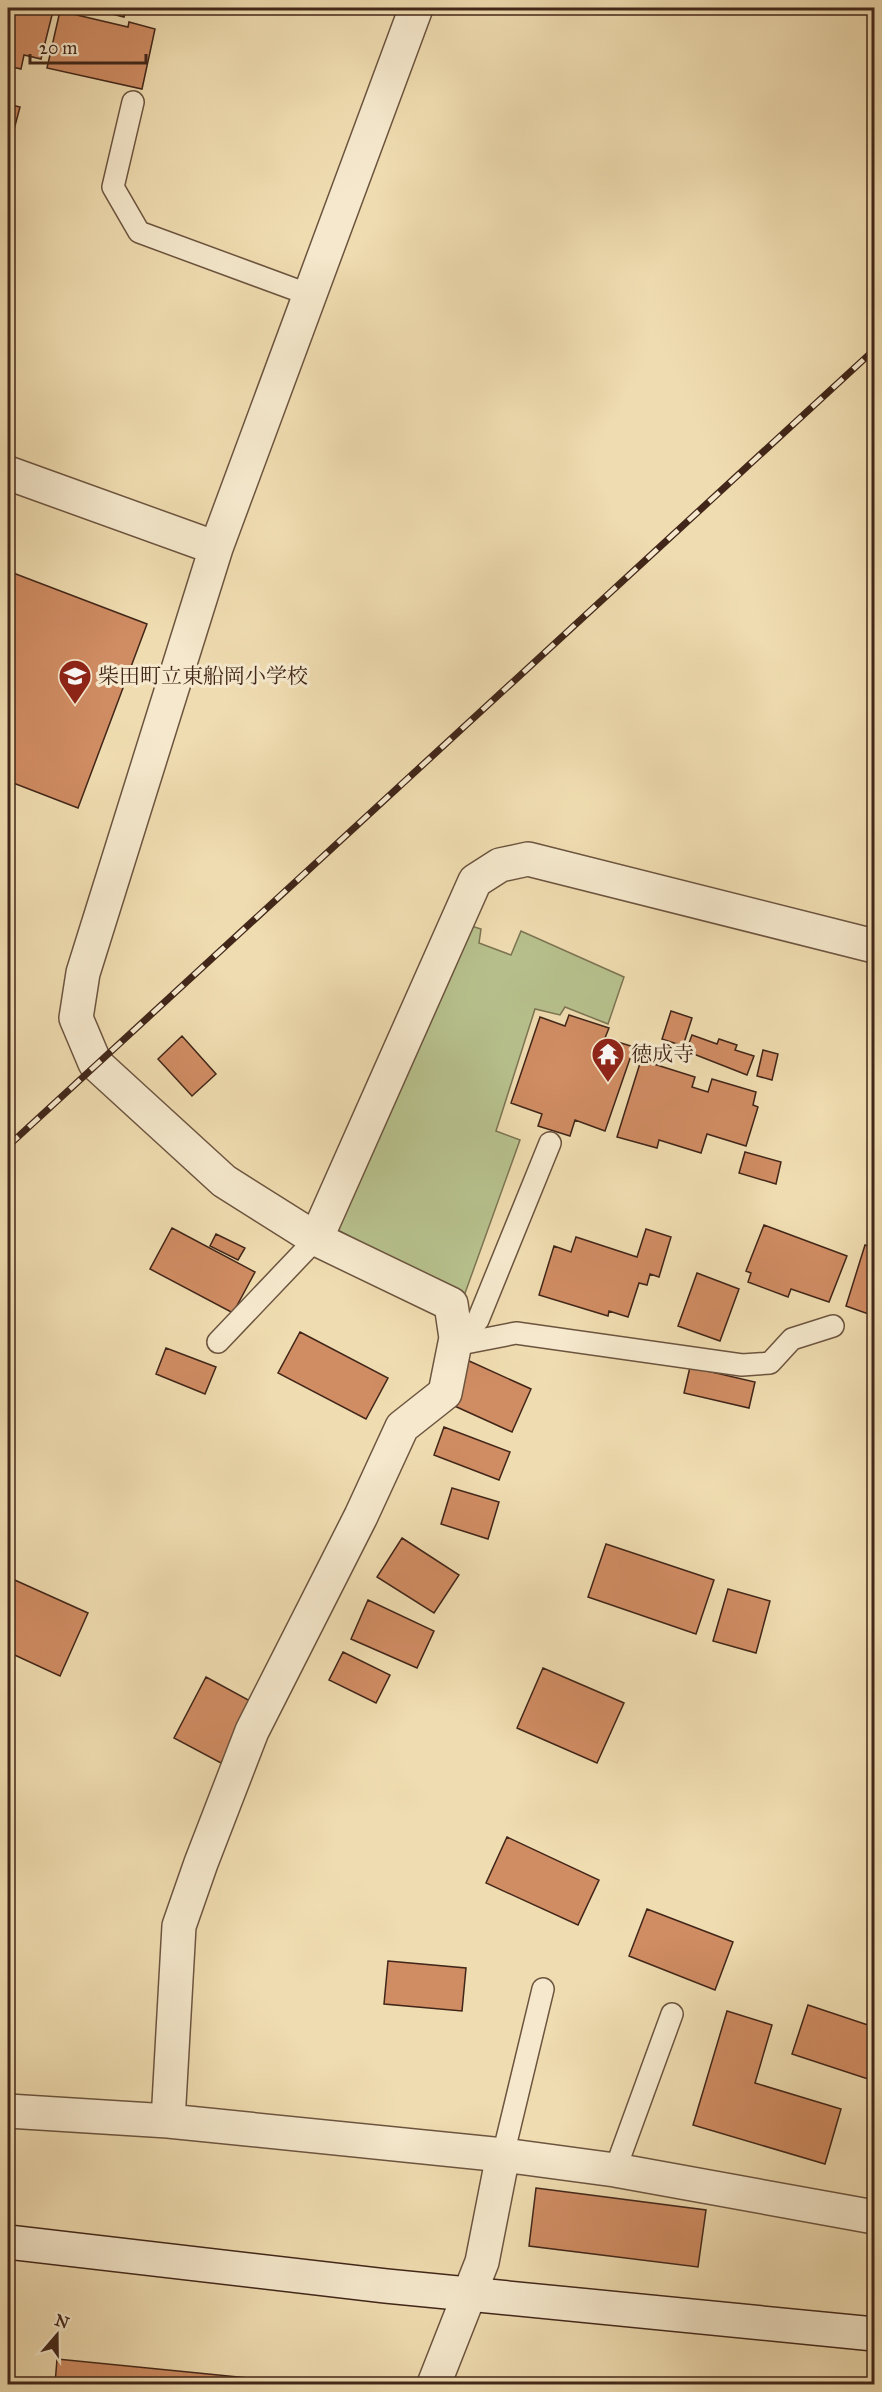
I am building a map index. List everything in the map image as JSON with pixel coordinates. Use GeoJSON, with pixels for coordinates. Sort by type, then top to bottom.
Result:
{"type":"FeatureCollection","features":[{"type":"Feature","properties":{"kind":"street"},"geometry":{"type":"LineString","coordinates":[[168,2121],[179,1926],[201,1863],[252,1731],[361,1516],[402,1427],[445,1393],[455,1342],[451,1304],[316,1239],[224,1181],[95,1063],[76,1018],[83,973],[216,548],[416,8]]}},
{"type":"Feature","properties":{"kind":"street"},"geometry":{"type":"LineString","coordinates":[[8,473],[216,548]]}},
{"type":"Feature","properties":{"kind":"street"},"geometry":{"type":"LineString","coordinates":[[316,1239],[475,881],[500,865],[528,859],[874,945]]}},
{"type":"Feature","properties":{"kind":"street"},"geometry":{"type":"LineString","coordinates":[[8,2111],[168,2121],[503,2155],[615,2170],[874,2217]]}},
{"type":"Feature","properties":{"kind":"street"},"geometry":{"type":"LineString","coordinates":[[434,2385],[482,2262],[503,2155]]}},
{"type":"Feature","properties":{"kind":"street"},"geometry":{"type":"LineString","coordinates":[[8,2242],[386,2286],[874,2334]]}},
{"type":"Feature","properties":{"kind":"lane"},"geometry":{"type":"LineString","coordinates":[[133,102],[113,187],[139,232],[310,295]]}},
{"type":"Feature","properties":{"kind":"lane"},"geometry":{"type":"LineString","coordinates":[[455,1342],[478,1320],[550,1143]]}},
{"type":"Feature","properties":{"kind":"lane"},"geometry":{"type":"LineString","coordinates":[[218,1342],[316,1239]]}},
{"type":"Feature","properties":{"kind":"lane"},"geometry":{"type":"LineString","coordinates":[[455,1342],[516,1333],[742,1365],[770,1363],[792,1339],[833,1326]]}},
{"type":"Feature","properties":{"kind":"lane"},"geometry":{"type":"LineString","coordinates":[[503,2155],[543,1989]]}},
{"type":"Feature","properties":{"kind":"lane"},"geometry":{"type":"LineString","coordinates":[[615,2170],[672,2014]]}},
{"type":"Feature","properties":{"kind":"green space"},"geometry":{"type":"Polygon","coordinates":[[[468,925],[481,929],[479,943],[511,955],[521,931],[624,977],[608,1024],[565,1007],[560,1015],[535,1009],[496,1131],[520,1140],[464,1296],[332,1227],[468,925]]]}},
{"type":"Feature","properties":{"kind":"building"},"geometry":{"type":"Polygon","coordinates":[[[8,8],[39,8],[53,11],[41,59],[24,55],[21,69],[8,66],[8,8]]]}},
{"type":"Feature","properties":{"kind":"building"},"geometry":{"type":"Polygon","coordinates":[[[89,8],[127,8],[124,17],[89,8]]]}},
{"type":"Feature","properties":{"kind":"building"},"geometry":{"type":"Polygon","coordinates":[[[60,11],[128,27],[129,22],[155,29],[142,89],[47,68],[60,11]]]}},
{"type":"Feature","properties":{"kind":"building"},"geometry":{"type":"Polygon","coordinates":[[[8,104],[20,107],[8,152],[8,104]]]}},
{"type":"Feature","properties":{"kind":"building"},"geometry":{"type":"Polygon","coordinates":[[[8,571],[147,624],[78,808],[8,781],[8,571]]]}},
{"type":"Feature","properties":{"kind":"building"},"geometry":{"type":"Polygon","coordinates":[[[671,1011],[692,1018],[683,1046],[662,1039],[671,1011]]]}},
{"type":"Feature","properties":{"kind":"building"},"geometry":{"type":"Polygon","coordinates":[[[569,1015],[609,1028],[605,1038],[634,1047],[605,1131],[575,1120],[570,1136],[538,1126],[542,1114],[511,1103],[540,1017],[565,1026],[569,1015]]]}},
{"type":"Feature","properties":{"kind":"building"},"geometry":{"type":"Polygon","coordinates":[[[692,1035],[717,1044],[719,1039],[737,1045],[735,1050],[754,1056],[747,1075],[686,1051],[692,1035]]]}},
{"type":"Feature","properties":{"kind":"building"},"geometry":{"type":"Polygon","coordinates":[[[182,1036],[216,1074],[192,1096],[158,1059],[182,1036]]]}},
{"type":"Feature","properties":{"kind":"building"},"geometry":{"type":"Polygon","coordinates":[[[763,1050],[778,1054],[772,1080],[757,1076],[763,1050]]]}},
{"type":"Feature","properties":{"kind":"building"},"geometry":{"type":"Polygon","coordinates":[[[641,1060],[695,1077],[692,1087],[708,1092],[712,1079],[756,1092],[753,1105],[758,1107],[746,1146],[707,1134],[701,1153],[659,1140],[657,1148],[617,1137],[641,1060]]]}},
{"type":"Feature","properties":{"kind":"building"},"geometry":{"type":"Polygon","coordinates":[[[745,1152],[781,1162],[776,1184],[739,1173],[745,1152]]]}},
{"type":"Feature","properties":{"kind":"building"},"geometry":{"type":"Polygon","coordinates":[[[764,1225],[847,1256],[829,1302],[791,1289],[788,1297],[748,1282],[751,1273],[746,1271],[764,1225]]]}},
{"type":"Feature","properties":{"kind":"building"},"geometry":{"type":"Polygon","coordinates":[[[172,1228],[255,1272],[233,1313],[150,1269],[172,1228]]]}},
{"type":"Feature","properties":{"kind":"building"},"geometry":{"type":"Polygon","coordinates":[[[646,1229],[671,1237],[659,1277],[650,1274],[647,1285],[639,1283],[628,1317],[609,1311],[608,1316],[539,1295],[554,1246],[571,1252],[576,1237],[637,1257],[646,1229]]]}},
{"type":"Feature","properties":{"kind":"building"},"geometry":{"type":"Polygon","coordinates":[[[216,1234],[245,1248],[238,1260],[210,1246],[216,1234]]]}},
{"type":"Feature","properties":{"kind":"building"},"geometry":{"type":"Polygon","coordinates":[[[865,1245],[874,1248],[874,1316],[846,1306],[865,1245]]]}},
{"type":"Feature","properties":{"kind":"building"},"geometry":{"type":"Polygon","coordinates":[[[697,1273],[739,1289],[720,1341],[678,1326],[697,1273]]]}},
{"type":"Feature","properties":{"kind":"building"},"geometry":{"type":"Polygon","coordinates":[[[300,1332],[388,1378],[366,1419],[278,1373],[300,1332]]]}},
{"type":"Feature","properties":{"kind":"building"},"geometry":{"type":"Polygon","coordinates":[[[166,1348],[216,1367],[205,1394],[156,1374],[166,1348]]]}},
{"type":"Feature","properties":{"kind":"building"},"geometry":{"type":"Polygon","coordinates":[[[467,1360],[531,1389],[512,1432],[448,1403],[467,1360]]]}},
{"type":"Feature","properties":{"kind":"building"},"geometry":{"type":"Polygon","coordinates":[[[690,1367],[755,1382],[749,1408],[684,1393],[690,1367]]]}},
{"type":"Feature","properties":{"kind":"building"},"geometry":{"type":"Polygon","coordinates":[[[444,1427],[510,1452],[499,1480],[434,1455],[444,1427]]]}},
{"type":"Feature","properties":{"kind":"building"},"geometry":{"type":"Polygon","coordinates":[[[452,1488],[499,1502],[488,1539],[441,1524],[452,1488]]]}},
{"type":"Feature","properties":{"kind":"building"},"geometry":{"type":"Polygon","coordinates":[[[402,1538],[459,1575],[434,1613],[377,1577],[402,1538]]]}},
{"type":"Feature","properties":{"kind":"building"},"geometry":{"type":"Polygon","coordinates":[[[606,1544],[714,1580],[696,1634],[588,1597],[606,1544]]]}},
{"type":"Feature","properties":{"kind":"building"},"geometry":{"type":"Polygon","coordinates":[[[8,1577],[88,1613],[60,1676],[8,1652],[8,1577]]]}},
{"type":"Feature","properties":{"kind":"building"},"geometry":{"type":"Polygon","coordinates":[[[728,1589],[770,1601],[756,1653],[713,1641],[728,1589]]]}},
{"type":"Feature","properties":{"kind":"building"},"geometry":{"type":"Polygon","coordinates":[[[368,1600],[434,1631],[417,1668],[351,1639],[368,1600]]]}},
{"type":"Feature","properties":{"kind":"building"},"geometry":{"type":"Polygon","coordinates":[[[343,1652],[390,1675],[376,1703],[329,1680],[343,1652]]]}},
{"type":"Feature","properties":{"kind":"building"},"geometry":{"type":"Polygon","coordinates":[[[543,1668],[624,1703],[597,1763],[517,1728],[543,1668]]]}},
{"type":"Feature","properties":{"kind":"building"},"geometry":{"type":"Polygon","coordinates":[[[206,1677],[252,1702],[221,1763],[174,1738],[206,1677]]]}},
{"type":"Feature","properties":{"kind":"building"},"geometry":{"type":"Polygon","coordinates":[[[507,1837],[599,1880],[578,1925],[486,1883],[507,1837]]]}},
{"type":"Feature","properties":{"kind":"building"},"geometry":{"type":"Polygon","coordinates":[[[647,1909],[733,1942],[715,1990],[629,1956],[647,1909]]]}},
{"type":"Feature","properties":{"kind":"building"},"geometry":{"type":"Polygon","coordinates":[[[388,1961],[466,1968],[462,2011],[384,2004],[388,1961]]]}},
{"type":"Feature","properties":{"kind":"building"},"geometry":{"type":"Polygon","coordinates":[[[808,2005],[874,2027],[874,2081],[792,2054],[808,2005]]]}},
{"type":"Feature","properties":{"kind":"building"},"geometry":{"type":"Polygon","coordinates":[[[727,2011],[772,2025],[755,2083],[841,2109],[825,2164],[693,2125],[727,2011]]]}},
{"type":"Feature","properties":{"kind":"building"},"geometry":{"type":"Polygon","coordinates":[[[536,2188],[706,2210],[698,2267],[529,2246],[536,2188]]]}},
{"type":"Feature","properties":{"kind":"building"},"geometry":{"type":"Polygon","coordinates":[[[57,2359],[279,2381],[279,2384],[55,2384],[57,2359]]]}},
{"type":"Feature","properties":{"kind":"railway"},"geometry":{"type":"LineString","coordinates":[[8,1146],[874,350]]}},
{"type":"Feature","properties":{"kind":"place","name":"柴田町立東船岡小学校"},"geometry":{"type":"Point","coordinates":[75,705]}},
{"type":"Feature","properties":{"kind":"place","name":"徳成寺"},"geometry":{"type":"Point","coordinates":[608,1083]}}]}
